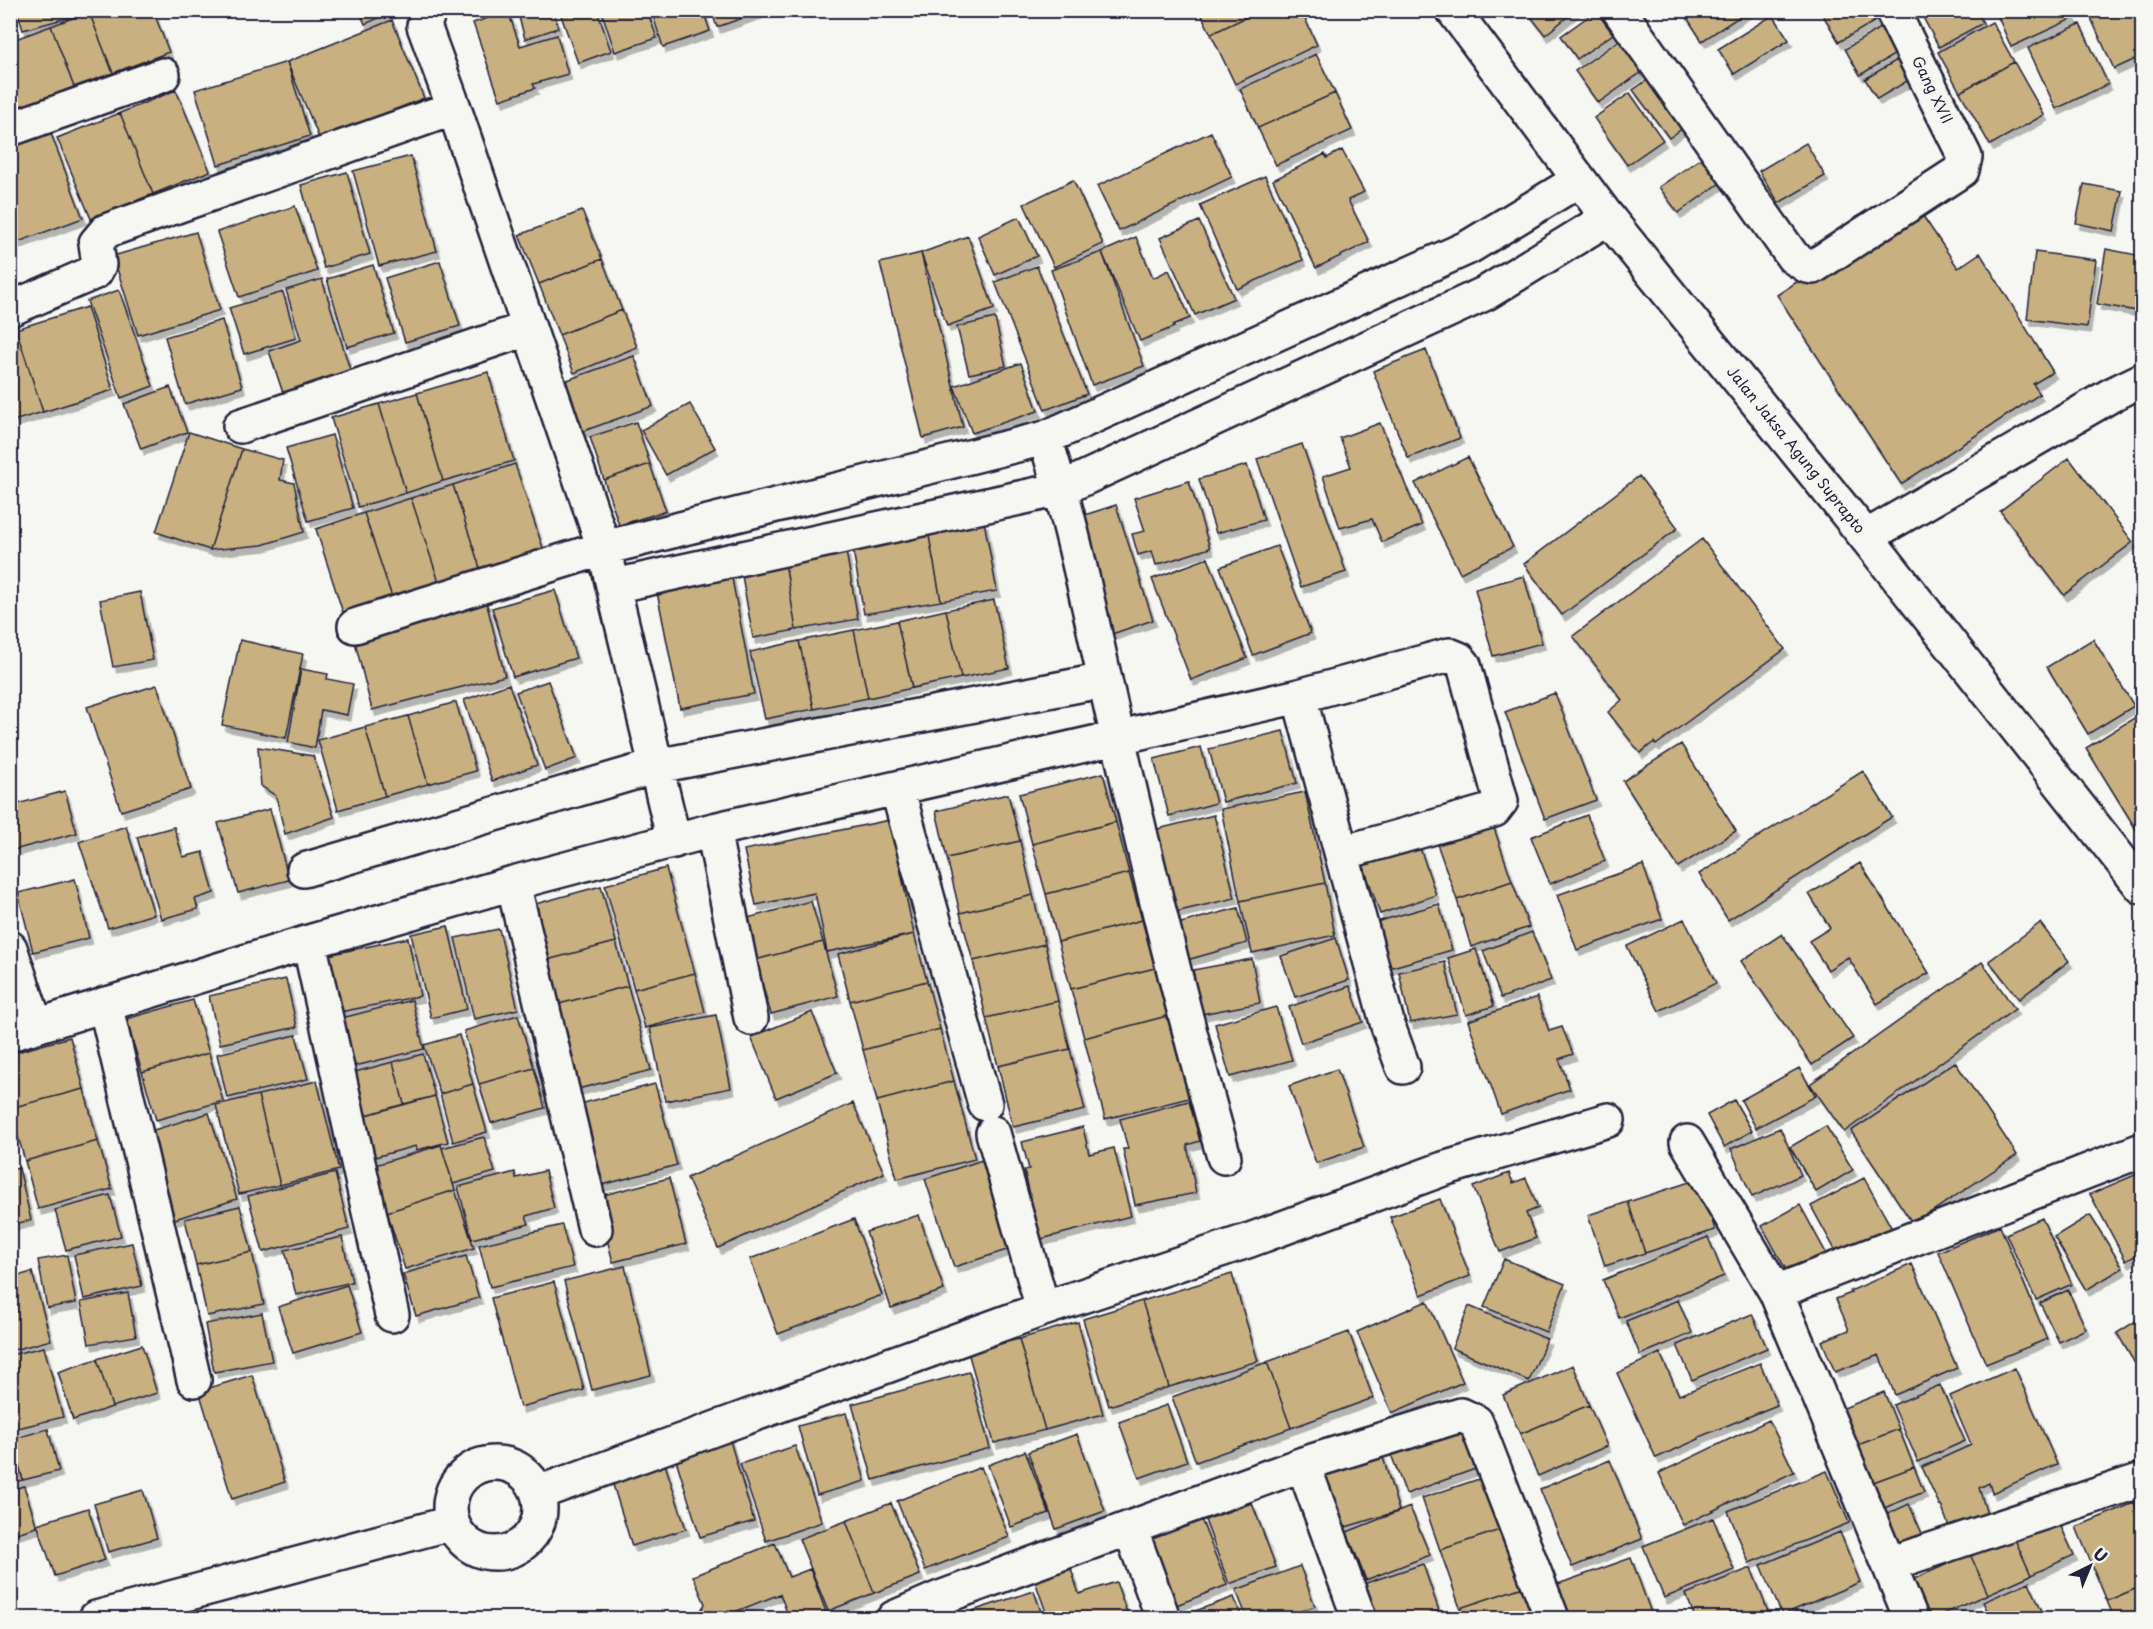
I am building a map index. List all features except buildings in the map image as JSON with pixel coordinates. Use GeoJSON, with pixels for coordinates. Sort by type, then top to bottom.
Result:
{"type":"FeatureCollection","features":[{"type":"Feature","properties":{"kind":"street"},"geometry":{"type":"LineString","coordinates":[[429,10],[424,26],[604,548],[674,840]]}},
{"type":"Feature","properties":{"kind":"street","name":"Jalan Jaksa Agung Suprapto"},"geometry":{"type":"LineString","coordinates":[[1453,10],[1608,219],[1866,537],[2142,887]]}},
{"type":"Feature","properties":{"kind":"street","name":"Gang XVII"},"geometry":{"type":"LineString","coordinates":[[1619,10],[1793,257],[1813,267],[1962,170],[1965,157],[1892,10]]}},
{"type":"Feature","properties":{"kind":"street"},"geometry":{"type":"LineString","coordinates":[[10,129],[163,75]]}},
{"type":"Feature","properties":{"kind":"street"},"geometry":{"type":"LineString","coordinates":[[10,309],[95,272],[99,265],[96,243],[106,231],[454,108]]}},
{"type":"Feature","properties":{"kind":"street"},"geometry":{"type":"LineString","coordinates":[[355,626],[604,548],[1045,438],[1469,247],[1579,180]]}},
{"type":"Feature","properties":{"kind":"street"},"geometry":{"type":"LineString","coordinates":[[614,586],[1061,489],[1486,293],[1608,219]]}},
{"type":"Feature","properties":{"kind":"street"},"geometry":{"type":"LineString","coordinates":[[240,426],[529,328]]}},
{"type":"Feature","properties":{"kind":"street"},"geometry":{"type":"LineString","coordinates":[[1866,537],[2113,394],[2142,380]]}},
{"type":"Feature","properties":{"kind":"street"},"geometry":{"type":"LineString","coordinates":[[1045,438],[1061,489],[1118,738],[1201,1076],[1224,1156]]}},
{"type":"Feature","properties":{"kind":"street"},"geometry":{"type":"LineString","coordinates":[[10,948],[23,1030],[309,942],[513,883],[674,840],[1299,696],[1449,655],[1459,659],[1464,665],[1501,801],[1494,810],[1342,853]]}},
{"type":"Feature","properties":{"kind":"street"},"geometry":{"type":"LineString","coordinates":[[304,870],[657,766],[1105,680]]}},
{"type":"Feature","properties":{"kind":"street"},"geometry":{"type":"LineString","coordinates":[[1299,696],[1388,1026],[1403,1067]]}},
{"type":"Feature","properties":{"kind":"street"},"geometry":{"type":"LineString","coordinates":[[897,788],[1043,1309]]}},
{"type":"Feature","properties":{"kind":"street"},"geometry":{"type":"LineString","coordinates":[[713,830],[751,1017]]}},
{"type":"Feature","properties":{"kind":"street"},"geometry":{"type":"LineString","coordinates":[[513,883],[595,1228]]}},
{"type":"Feature","properties":{"kind":"street"},"geometry":{"type":"LineString","coordinates":[[309,942],[392,1315]]}},
{"type":"Feature","properties":{"kind":"street"},"geometry":{"type":"LineString","coordinates":[[105,1004],[194,1380]]}},
{"type":"Feature","properties":{"kind":"street"},"geometry":{"type":"LineString","coordinates":[[538,1493],[1043,1309],[1250,1240],[1443,1169],[1608,1119]]}},
{"type":"Feature","properties":{"kind":"street"},"geometry":{"type":"LineString","coordinates":[[1687,1142],[1776,1292],[1911,1618]]}},
{"type":"Feature","properties":{"kind":"street"},"geometry":{"type":"LineString","coordinates":[[1776,1292],[2142,1150]]}},
{"type":"Feature","properties":{"kind":"street"},"geometry":{"type":"LineString","coordinates":[[894,1618],[943,1608],[1130,1528],[1303,1464],[1461,1416],[1476,1422],[1552,1618]]}},
{"type":"Feature","properties":{"kind":"street"},"geometry":{"type":"LineString","coordinates":[[487,1463],[502,1463],[518,1469],[530,1479],[538,1493],[540,1509],[537,1524],[529,1537],[517,1547],[502,1552],[487,1553],[472,1547],[460,1536],[452,1523],[449,1508],[452,1492],[460,1478],[472,1468],[487,1463]]}},
{"type":"Feature","properties":{"kind":"street"},"geometry":{"type":"LineString","coordinates":[[1303,1464],[1359,1618]]}},
{"type":"Feature","properties":{"kind":"street"},"geometry":{"type":"LineString","coordinates":[[1889,1564],[2142,1480]]}},
{"type":"Feature","properties":{"kind":"street"},"geometry":{"type":"LineString","coordinates":[[96,1618],[452,1523]]}},
{"type":"Feature","properties":{"kind":"street"},"geometry":{"type":"LineString","coordinates":[[1130,1528],[1163,1618]]}}]}
